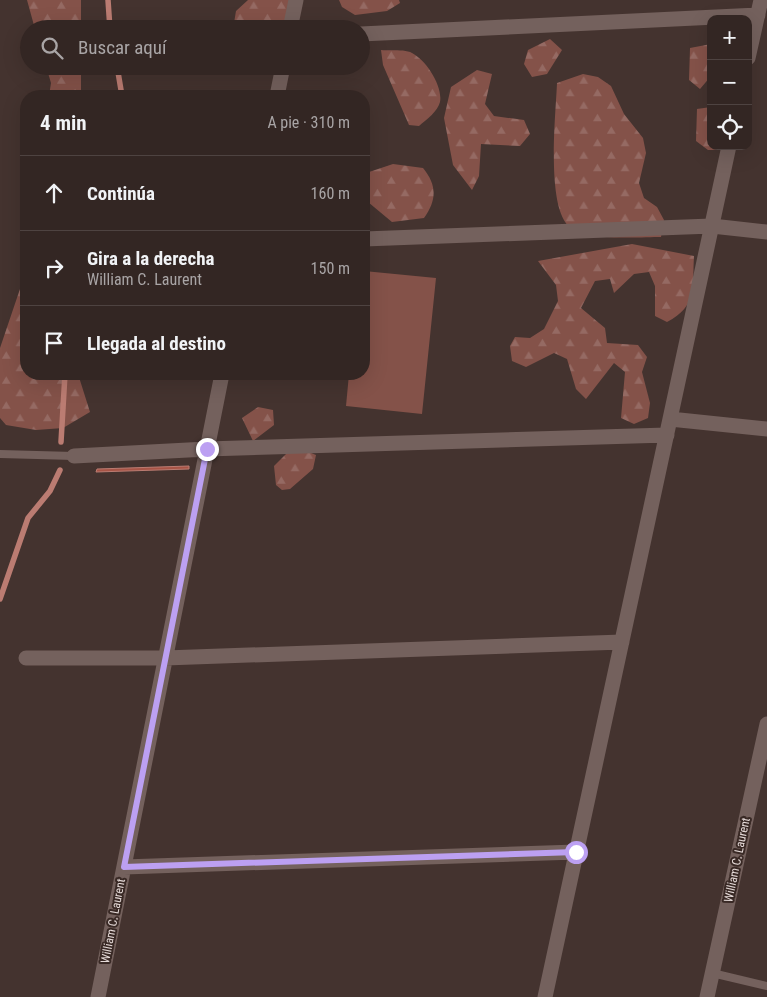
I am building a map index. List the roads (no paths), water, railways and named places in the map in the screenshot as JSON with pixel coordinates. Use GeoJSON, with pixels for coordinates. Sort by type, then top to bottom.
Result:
{"type":"FeatureCollection","features":[{"type":"Feature","properties":{"kind":"street"},"geometry":{"type":"LineString","coordinates":[[292,20],[296,0]]}},
{"type":"Feature","properties":{"kind":"street"},"geometry":{"type":"LineString","coordinates":[[752,41],[761,0]]}},
{"type":"Feature","properties":{"kind":"street"},"geometry":{"type":"LineString","coordinates":[[370,34],[758,15]]}},
{"type":"Feature","properties":{"kind":"street"},"geometry":{"type":"LineString","coordinates":[[278,90],[281,75]]}},
{"type":"Feature","properties":{"kind":"street"},"geometry":{"type":"LineString","coordinates":[[545,997],[728,150]]}},
{"type":"Feature","properties":{"kind":"street"},"geometry":{"type":"LineString","coordinates":[[370,239],[712,226],[767,232]]}},
{"type":"Feature","properties":{"kind":"street","name":"William C. Laurent"},"geometry":{"type":"LineString","coordinates":[[98,997],[221,380]]}},
{"type":"Feature","properties":{"kind":"street"},"geometry":{"type":"LineString","coordinates":[[670,419],[767,429]]}},
{"type":"Feature","properties":{"kind":"street"},"geometry":{"type":"LineString","coordinates":[[74,456],[207,449],[666,435]]}},
{"type":"Feature","properties":{"kind":"street"},"geometry":{"type":"LineString","coordinates":[[26,658],[165,658],[622,642]]}},
{"type":"Feature","properties":{"kind":"street","name":"William C. Laurent"},"geometry":{"type":"LineString","coordinates":[[707,997],[767,724]]}},
{"type":"Feature","properties":{"kind":"street"},"geometry":{"type":"LineString","coordinates":[[124,867],[576,852]]}},
{"type":"Feature","properties":{"kind":"lane"},"geometry":{"type":"LineString","coordinates":[[0,454],[74,456]]}},
{"type":"Feature","properties":{"kind":"lane"},"geometry":{"type":"LineString","coordinates":[[712,973],[767,986]]}},
{"type":"Feature","properties":{"kind":"waterway"},"geometry":{"type":"LineString","coordinates":[[108,0],[109,20]]}},
{"type":"Feature","properties":{"kind":"waterway"},"geometry":{"type":"LineString","coordinates":[[118,75],[121,90]]}},
{"type":"Feature","properties":{"kind":"waterway"},"geometry":{"type":"LineString","coordinates":[[61,442],[65,380]]}},
{"type":"Feature","properties":{"kind":"waterway"},"geometry":{"type":"LineString","coordinates":[[0,599],[28,518],[50,491],[60,470]]}}]}
